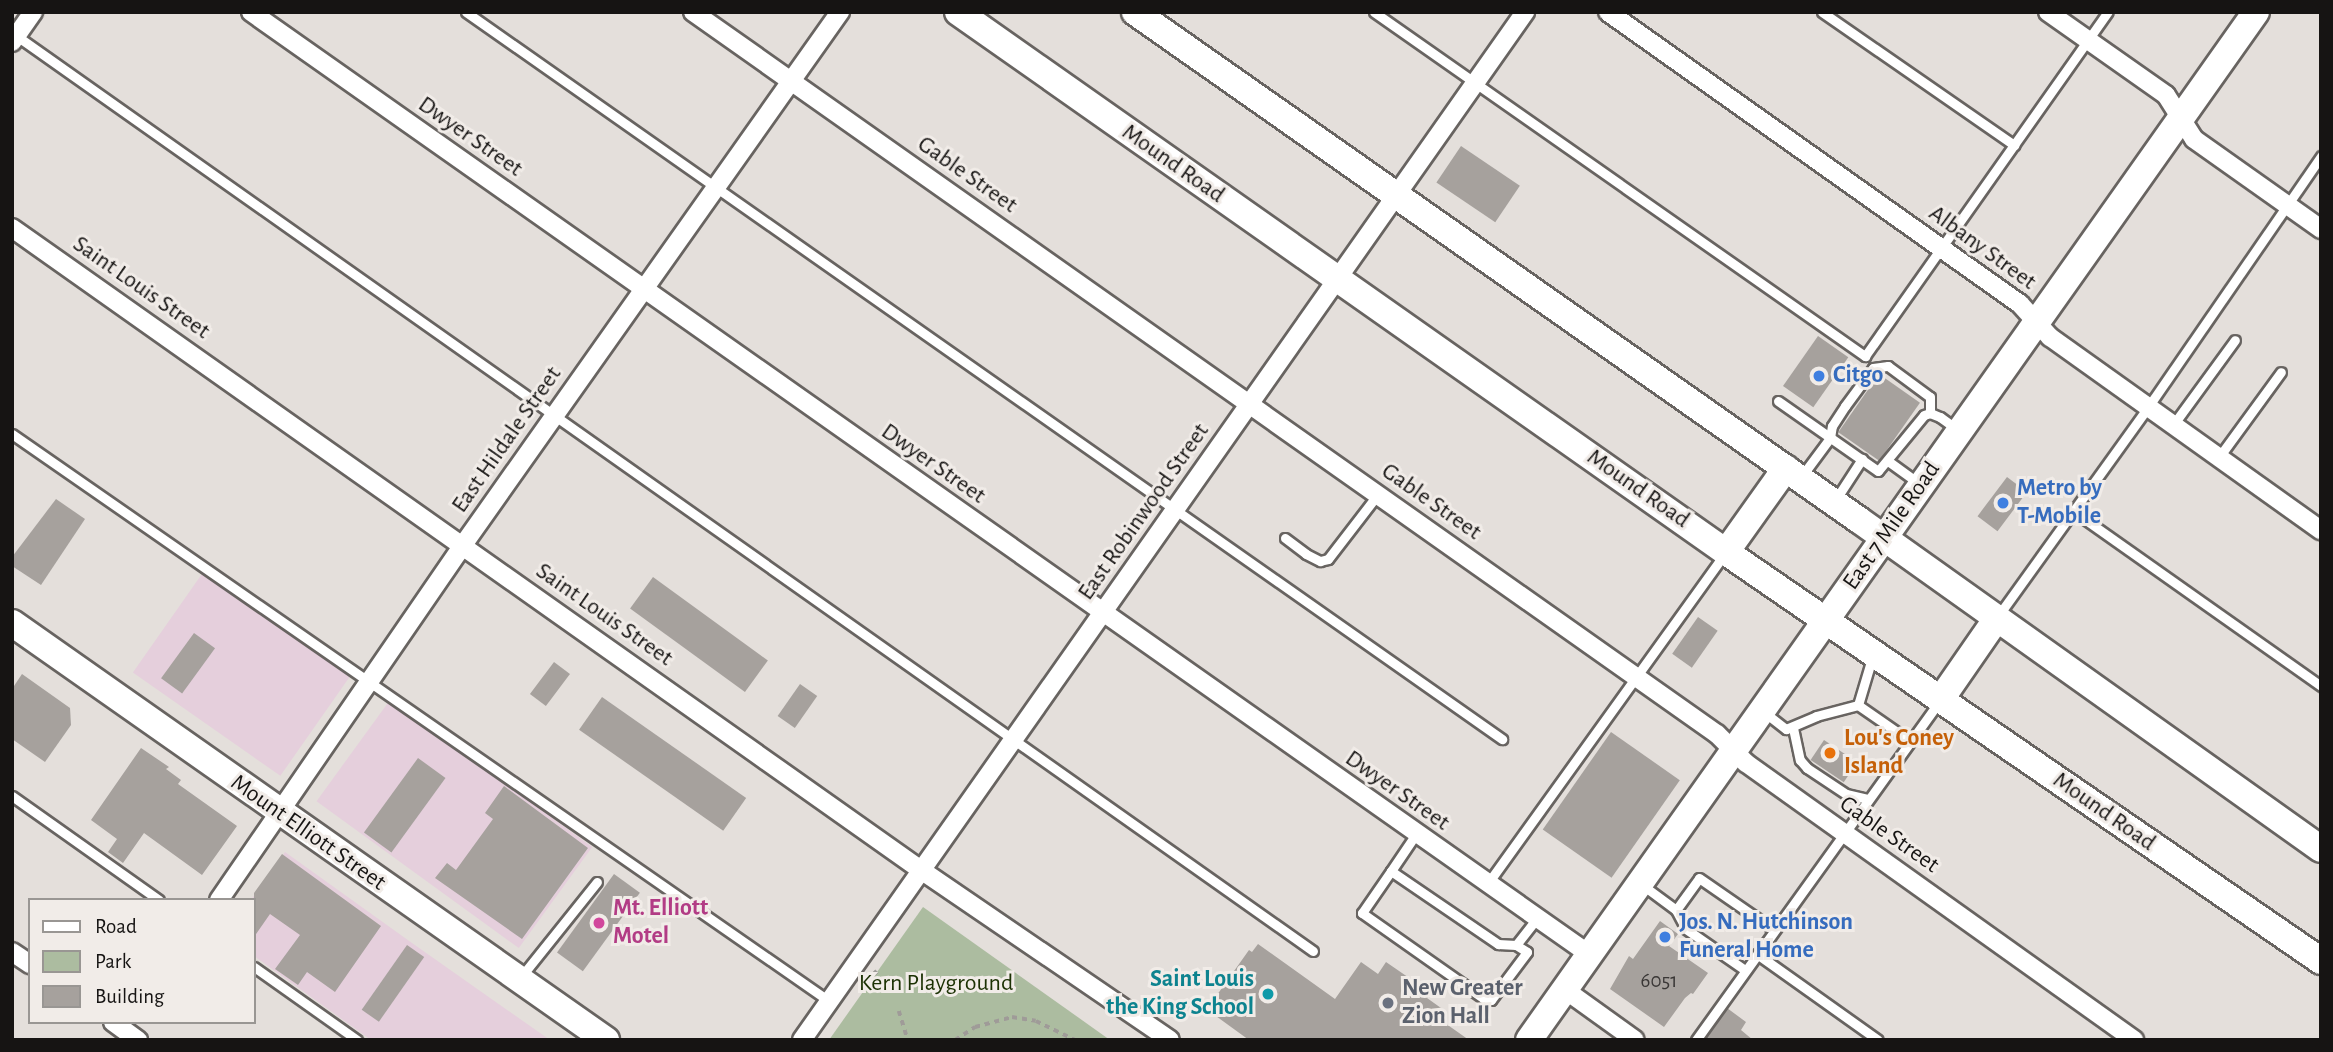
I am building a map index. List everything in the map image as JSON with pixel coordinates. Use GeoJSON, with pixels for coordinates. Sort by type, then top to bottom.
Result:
{"type":"FeatureCollection","features":[{"type":"Feature","properties":{"kind":"main road","name":"Mound Road"},"geometry":{"type":"LineString","coordinates":[[958,12],[1726,552],[2310,949],[2321,961]]}},
{"type":"Feature","properties":{"kind":"main road"},"geometry":{"type":"LineString","coordinates":[[1135,12],[1884,538],[2321,849]]}},
{"type":"Feature","properties":{"kind":"main road","name":"East 7 Mile Road"},"geometry":{"type":"LineString","coordinates":[[1529,1040],[2256,12]]}},
{"type":"Feature","properties":{"kind":"main road"},"geometry":{"type":"LineString","coordinates":[[1726,552],[1793,474]]}},
{"type":"Feature","properties":{"kind":"main road"},"geometry":{"type":"LineString","coordinates":[[1941,699],[1997,618]]}},
{"type":"Feature","properties":{"kind":"main road","name":"Mount Elliott Street"},"geometry":{"type":"LineString","coordinates":[[12,623],[606,1040]]}},
{"type":"Feature","properties":{"kind":"street"},"geometry":{"type":"LineString","coordinates":[[14,37],[33,12]]}},
{"type":"Feature","properties":{"kind":"street","name":"Dwyer Street"},"geometry":{"type":"LineString","coordinates":[[251,12],[1589,954]]}},
{"type":"Feature","properties":{"kind":"street","name":"Gable Street"},"geometry":{"type":"LineString","coordinates":[[693,12],[1717,734],[1746,763],[2134,1040]]}},
{"type":"Feature","properties":{"kind":"street","name":"East Hildale Street"},"geometry":{"type":"LineString","coordinates":[[220,898],[463,545],[840,12]]}},
{"type":"Feature","properties":{"kind":"street","name":"East Robinwood Street"},"geometry":{"type":"LineString","coordinates":[[802,1040],[1525,12]]}},
{"type":"Feature","properties":{"kind":"street","name":"Albany Street"},"geometry":{"type":"LineString","coordinates":[[1608,12],[2020,304],[2050,337],[2321,530]]}},
{"type":"Feature","properties":{"kind":"street"},"geometry":{"type":"LineString","coordinates":[[2048,12],[2166,95],[2194,139],[2321,229]]}},
{"type":"Feature","properties":{"kind":"street","name":"Saint Louis Street"},"geometry":{"type":"LineString","coordinates":[[12,228],[921,870],[1170,1040]]}},
{"type":"Feature","properties":{"kind":"street"},"geometry":{"type":"LineString","coordinates":[[12,952],[28,963]]}},
{"type":"Feature","properties":{"kind":"street"},"geometry":{"type":"LineString","coordinates":[[1564,989],[1635,1040]]}},
{"type":"Feature","properties":{"kind":"lane"},"geometry":{"type":"LineString","coordinates":[[466,12],[1502,739]]}},
{"type":"Feature","properties":{"kind":"lane"},"geometry":{"type":"LineString","coordinates":[[1374,12],[1865,356],[2108,12]]}},
{"type":"Feature","properties":{"kind":"lane"},"geometry":{"type":"LineString","coordinates":[[1822,12],[2014,145]]}},
{"type":"Feature","properties":{"kind":"lane"},"geometry":{"type":"LineString","coordinates":[[14,37],[555,414],[1313,951]]}},
{"type":"Feature","properties":{"kind":"lane"},"geometry":{"type":"LineString","coordinates":[[1997,618],[2148,407],[2321,156]]}},
{"type":"Feature","properties":{"kind":"lane"},"geometry":{"type":"LineString","coordinates":[[2173,425],[2235,340]]}},
{"type":"Feature","properties":{"kind":"lane"},"geometry":{"type":"LineString","coordinates":[[1793,474],[1830,438],[1832,426],[1849,408],[1859,384],[1873,368],[1888,366],[1930,397],[1930,413]]}},
{"type":"Feature","properties":{"kind":"lane"},"geometry":{"type":"LineString","coordinates":[[2218,457],[2280,372]]}},
{"type":"Feature","properties":{"kind":"lane"},"geometry":{"type":"LineString","coordinates":[[1859,384],[1868,389]]}},
{"type":"Feature","properties":{"kind":"lane"},"geometry":{"type":"LineString","coordinates":[[1778,401],[1878,471],[1888,461],[1898,440],[1912,421],[1930,413]]}},
{"type":"Feature","properties":{"kind":"lane"},"geometry":{"type":"LineString","coordinates":[[1930,413],[1959,431]]}},
{"type":"Feature","properties":{"kind":"lane"},"geometry":{"type":"LineString","coordinates":[[12,434],[829,1001]]}},
{"type":"Feature","properties":{"kind":"lane"},"geometry":{"type":"LineString","coordinates":[[1834,503],[1862,459]]}},
{"type":"Feature","properties":{"kind":"lane"},"geometry":{"type":"LineString","coordinates":[[1888,461],[1921,485]]}},
{"type":"Feature","properties":{"kind":"lane"},"geometry":{"type":"LineString","coordinates":[[1285,538],[1320,561],[1328,559],[1378,494]]}},
{"type":"Feature","properties":{"kind":"lane"},"geometry":{"type":"LineString","coordinates":[[2073,511],[2321,687]]}},
{"type":"Feature","properties":{"kind":"lane"},"geometry":{"type":"LineString","coordinates":[[1487,884],[1726,552]]}},
{"type":"Feature","properties":{"kind":"lane"},"geometry":{"type":"LineString","coordinates":[[1858,705],[1874,653]]}},
{"type":"Feature","properties":{"kind":"lane"},"geometry":{"type":"LineString","coordinates":[[1696,1040],[1941,699]]}},
{"type":"Feature","properties":{"kind":"lane"},"geometry":{"type":"LineString","coordinates":[[1762,710],[1786,729],[1816,716],[1858,705],[1910,741]]}},
{"type":"Feature","properties":{"kind":"lane"},"geometry":{"type":"LineString","coordinates":[[1793,728],[1800,760],[1807,768],[1846,794],[1867,799]]}},
{"type":"Feature","properties":{"kind":"lane"},"geometry":{"type":"LineString","coordinates":[[12,796],[156,898]]}},
{"type":"Feature","properties":{"kind":"lane"},"geometry":{"type":"LineString","coordinates":[[1391,871],[1498,944],[1516,945],[1527,952],[1491,1000],[1483,998],[1362,912],[1416,834]]}},
{"type":"Feature","properties":{"kind":"lane"},"geometry":{"type":"LineString","coordinates":[[1676,910],[1699,878],[1774,930]]}},
{"type":"Feature","properties":{"kind":"lane"},"geometry":{"type":"LineString","coordinates":[[519,979],[597,882]]}},
{"type":"Feature","properties":{"kind":"lane"},"geometry":{"type":"LineString","coordinates":[[1639,883],[1676,910],[1686,929],[1745,970]]}},
{"type":"Feature","properties":{"kind":"lane"},"geometry":{"type":"LineString","coordinates":[[1516,945],[1537,918]]}},
{"type":"Feature","properties":{"kind":"lane"},"geometry":{"type":"LineString","coordinates":[[1757,954],[1878,1040]]}},
{"type":"Feature","properties":{"kind":"lane"},"geometry":{"type":"LineString","coordinates":[[256,968],[357,1040]]}},
{"type":"Feature","properties":{"kind":"path"},"geometry":{"type":"LineString","coordinates":[[874,971],[883,979],[892,976]]}},
{"type":"Feature","properties":{"kind":"path"},"geometry":{"type":"LineString","coordinates":[[899,1012],[908,1040]]}},
{"type":"Feature","properties":{"kind":"path"},"geometry":{"type":"LineString","coordinates":[[955,1040],[992,1020],[1012,1017],[1036,1021],[1075,1040]]}},
{"type":"Feature","properties":{"kind":"shaded area"},"geometry":{"type":"Polygon","coordinates":[[[204,571],[351,674],[280,776],[133,673],[204,571]]]}},
{"type":"Feature","properties":{"kind":"shaded area"},"geometry":{"type":"Polygon","coordinates":[[[390,700],[592,847],[519,948],[317,801],[390,700]]]}},
{"type":"Feature","properties":{"kind":"shaded area"},"geometry":{"type":"Polygon","coordinates":[[[285,852],[550,1040],[371,1040],[256,957],[256,898],[252,898],[285,852]]]}},
{"type":"Feature","properties":{"kind":"green space","name":"Kern Playground"},"geometry":{"type":"Polygon","coordinates":[[[923,907],[1110,1040],[829,1040],[923,907]]]}},
{"type":"Feature","properties":{"kind":"building"},"geometry":{"type":"Polygon","coordinates":[[[1461,146],[1520,186],[1495,222],[1436,182],[1461,146]]]}},
{"type":"Feature","properties":{"kind":"building"},"geometry":{"type":"Polygon","coordinates":[[[1818,336],[1848,357],[1813,407],[1783,386],[1818,336]]]}},
{"type":"Feature","properties":{"kind":"building"},"geometry":{"type":"Polygon","coordinates":[[[1879,374],[1920,403],[1879,461],[1838,432],[1879,374]]]}},
{"type":"Feature","properties":{"kind":"building","name":"Metro by T-Mobile"},"geometry":{"type":"Polygon","coordinates":[[[2007,477],[2027,492],[1997,531],[1978,516],[2007,477]]]}},
{"type":"Feature","properties":{"kind":"building"},"geometry":{"type":"Polygon","coordinates":[[[56,499],[85,519],[41,585],[12,566],[12,557],[56,499]]]}},
{"type":"Feature","properties":{"kind":"building"},"geometry":{"type":"Polygon","coordinates":[[[653,577],[768,660],[745,692],[630,609],[653,577]]]}},
{"type":"Feature","properties":{"kind":"building"},"geometry":{"type":"Polygon","coordinates":[[[1698,617],[1718,631],[1692,668],[1672,654],[1698,617]]]}},
{"type":"Feature","properties":{"kind":"building"},"geometry":{"type":"Polygon","coordinates":[[[194,633],[215,648],[182,694],[161,678],[194,633]]]}},
{"type":"Feature","properties":{"kind":"building"},"geometry":{"type":"Polygon","coordinates":[[[554,662],[570,674],[546,706],[530,694],[554,662]]]}},
{"type":"Feature","properties":{"kind":"building"},"geometry":{"type":"Polygon","coordinates":[[[22,674],[70,708],[71,725],[45,762],[12,739],[12,689],[22,674]]]}},
{"type":"Feature","properties":{"kind":"building"},"geometry":{"type":"Polygon","coordinates":[[[800,684],[817,696],[795,728],[778,716],[800,684]]]}},
{"type":"Feature","properties":{"kind":"building"},"geometry":{"type":"Polygon","coordinates":[[[602,697],[746,798],[723,831],[579,730],[602,697]]]}},
{"type":"Feature","properties":{"kind":"building"},"geometry":{"type":"Polygon","coordinates":[[[1611,732],[1680,780],[1612,878],[1543,829],[1611,732]]]}},
{"type":"Feature","properties":{"kind":"building"},"geometry":{"type":"Polygon","coordinates":[[[1824,740],[1857,762],[1844,782],[1811,760],[1824,740]]]}},
{"type":"Feature","properties":{"kind":"building"},"geometry":{"type":"Polygon","coordinates":[[[141,748],[169,767],[166,769],[181,780],[178,784],[237,826],[202,875],[144,833],[123,863],[108,852],[117,839],[91,820],[141,748]]]}},
{"type":"Feature","properties":{"kind":"building"},"geometry":{"type":"Polygon","coordinates":[[[418,758],[446,778],[391,852],[364,832],[418,758]]]}},
{"type":"Feature","properties":{"kind":"building"},"geometry":{"type":"Polygon","coordinates":[[[504,786],[588,848],[522,939],[435,878],[447,863],[456,870],[493,819],[485,813],[504,786]]]}},
{"type":"Feature","properties":{"kind":"building"},"geometry":{"type":"Polygon","coordinates":[[[282,854],[381,926],[335,992],[307,972],[298,985],[275,969],[300,935],[270,914],[256,934],[254,893],[282,854]]]}},
{"type":"Feature","properties":{"kind":"building","name":"Mt. Elliott Motel"},"geometry":{"type":"Polygon","coordinates":[[[614,874],[640,893],[583,971],[557,952],[614,874]]]}},
{"type":"Feature","properties":{"kind":"building"},"geometry":{"type":"Polygon","coordinates":[[[1660,921],[1678,934],[1669,946],[1708,973],[1664,1027],[1610,989],[1629,956],[1633,959],[1660,921]]]}},
{"type":"Feature","properties":{"kind":"building"},"geometry":{"type":"Polygon","coordinates":[[[1258,944],[1335,999],[1361,962],[1378,974],[1386,962],[1431,993],[1427,998],[1441,1008],[1435,1016],[1469,1040],[1249,1040],[1209,1011],[1214,1004],[1212,1002],[1249,950],[1252,952],[1258,944]]]}},
{"type":"Feature","properties":{"kind":"building"},"geometry":{"type":"Polygon","coordinates":[[[407,945],[424,957],[379,1022],[362,1010],[407,945]]]}},
{"type":"Feature","properties":{"kind":"building"},"geometry":{"type":"Polygon","coordinates":[[[1727,1008],[1746,1022],[1741,1030],[1753,1040],[1705,1040],[1727,1008]]]}},
{"type":"Feature","properties":{"kind":"place","name":"Citgo"},"geometry":{"type":"Point","coordinates":[1819,376]}},
{"type":"Feature","properties":{"kind":"place","name":"Metro by T-Mobile"},"geometry":{"type":"Point","coordinates":[2003,503]}},
{"type":"Feature","properties":{"kind":"place","name":"Lou's Coney Island"},"geometry":{"type":"Point","coordinates":[1830,753]}},
{"type":"Feature","properties":{"kind":"place","name":"Mt. Elliott Motel"},"geometry":{"type":"Point","coordinates":[599,923]}},
{"type":"Feature","properties":{"kind":"place","name":"Jos. N. Hutchinson Funeral Home"},"geometry":{"type":"Point","coordinates":[1665,937]}},
{"type":"Feature","properties":{"kind":"place","name":"Saint Louis the King School"},"geometry":{"type":"Point","coordinates":[1268,994]}},
{"type":"Feature","properties":{"kind":"place","name":"New Greater Zion Hall"},"geometry":{"type":"Point","coordinates":[1388,1003]}}]}
